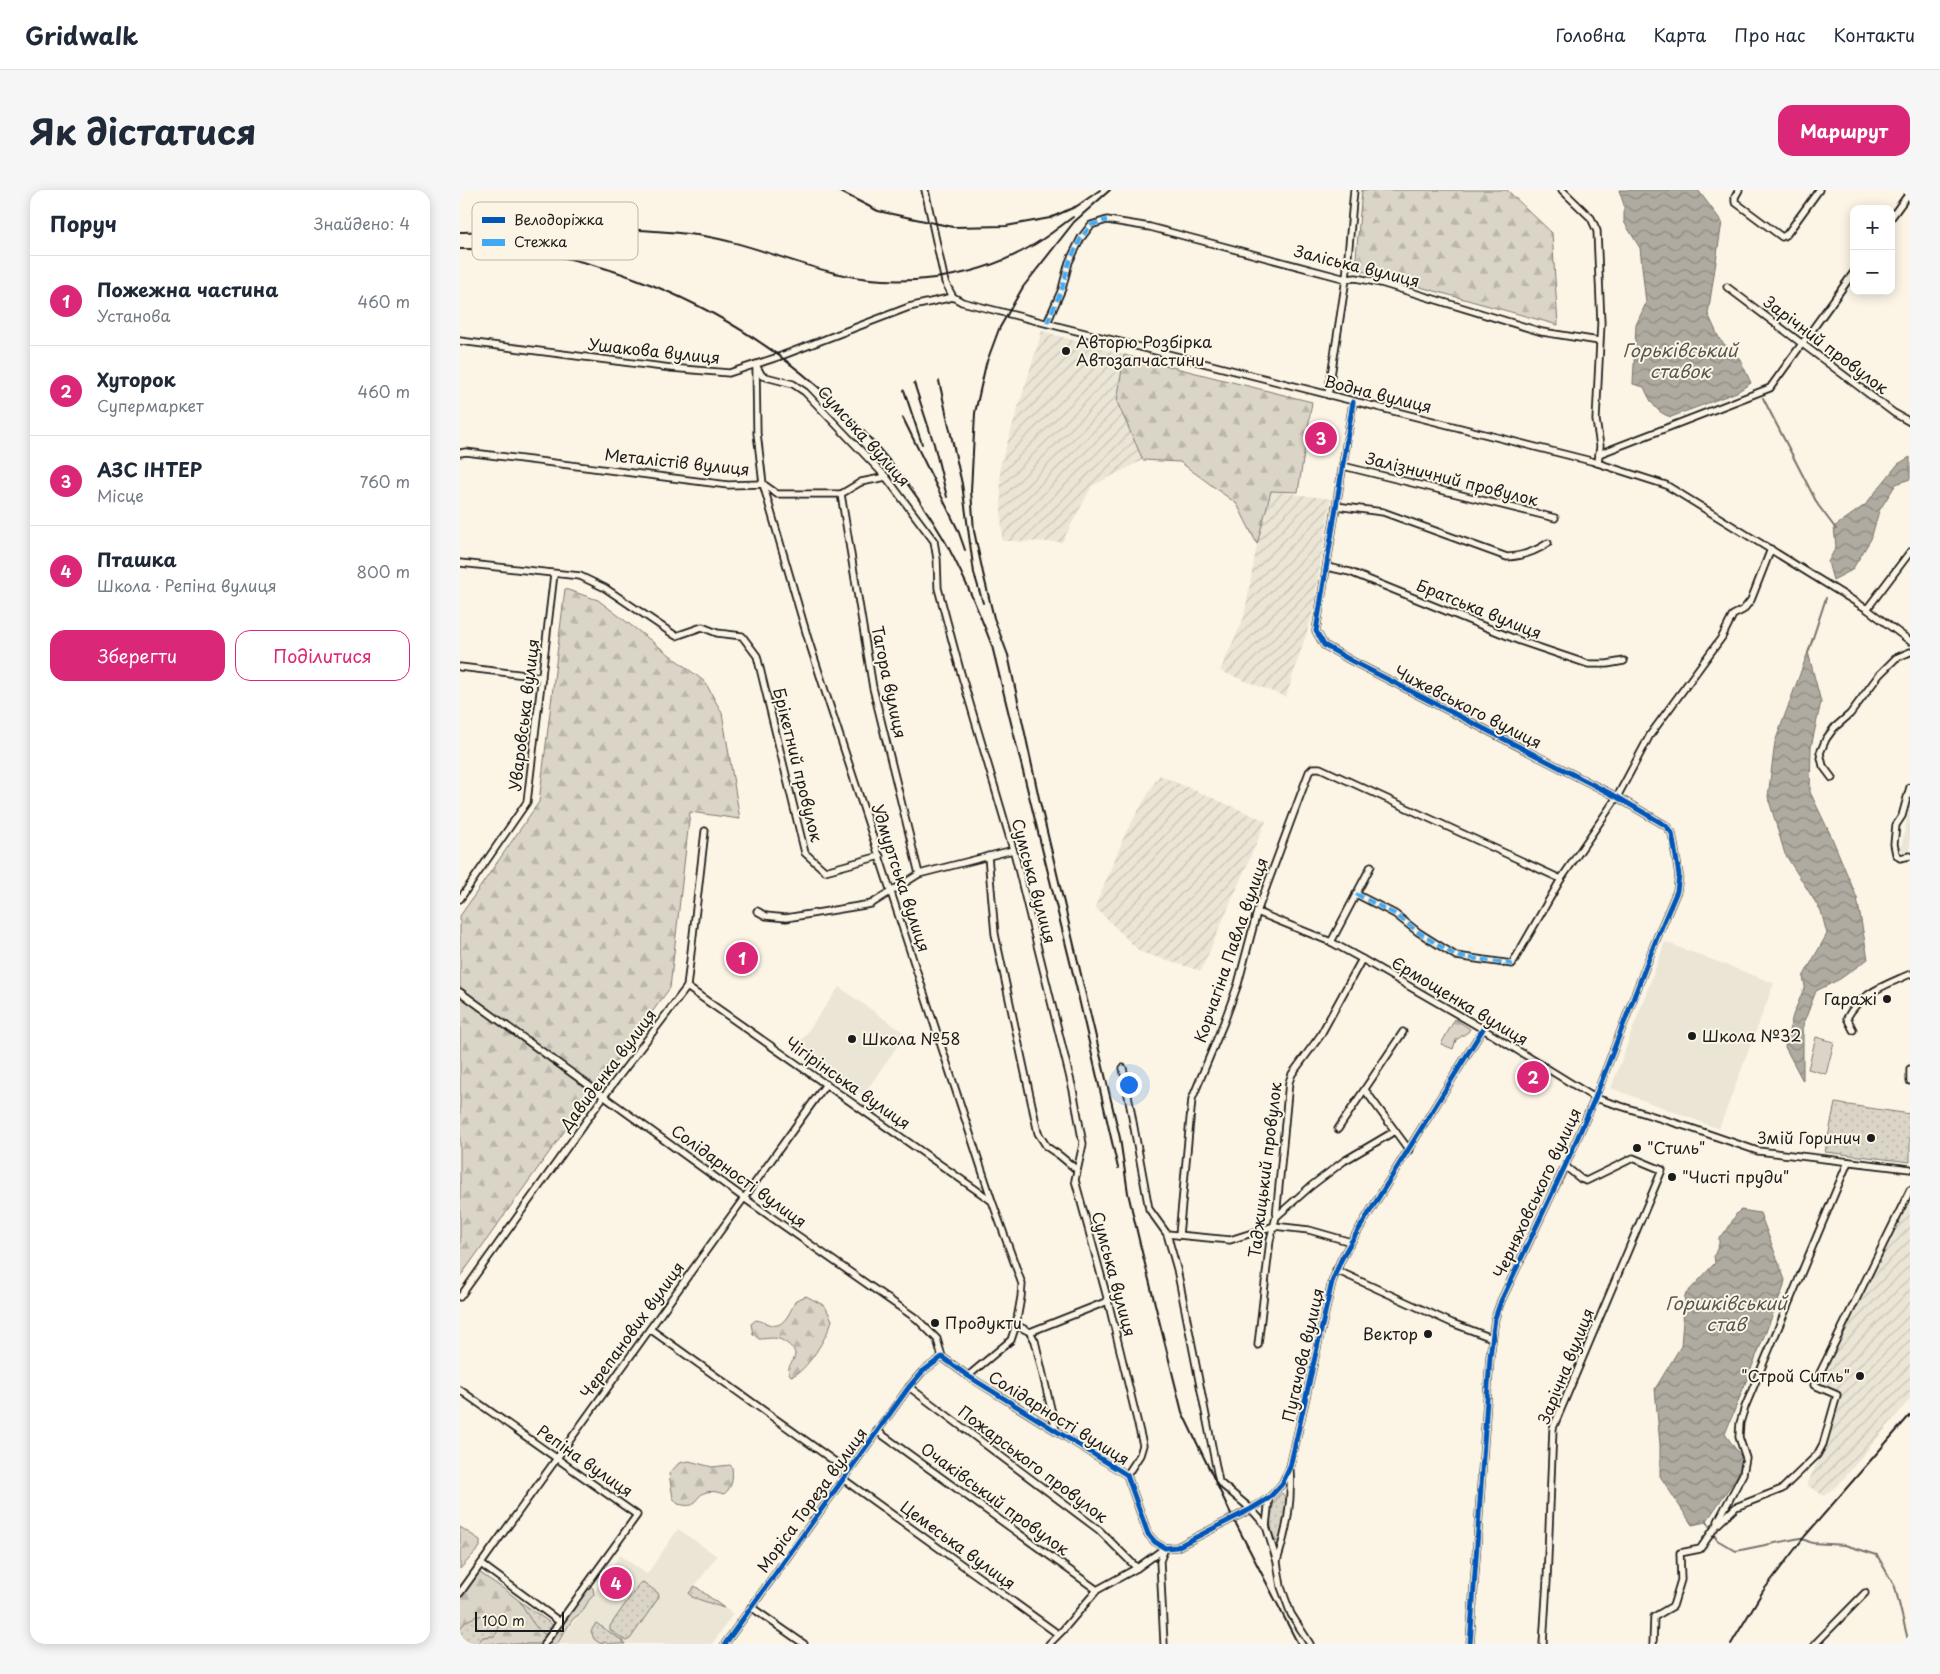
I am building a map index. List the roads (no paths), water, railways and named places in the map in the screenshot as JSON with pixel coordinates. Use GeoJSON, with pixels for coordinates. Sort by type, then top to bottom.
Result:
{"type":"FeatureCollection","features":[{"type":"Feature","properties":{"kind":"street"},"geometry":{"type":"LineString","coordinates":[[925,190],[945,282],[953,297]]}},
{"type":"Feature","properties":{"kind":"street"},"geometry":{"type":"LineString","coordinates":[[1328,395],[1346,278],[1354,190]]}},
{"type":"Feature","properties":{"kind":"street"},"geometry":{"type":"LineString","coordinates":[[1562,190],[1592,218],[1596,231],[1601,323],[1596,420],[1599,432],[1598,463]]}},
{"type":"Feature","properties":{"kind":"street"},"geometry":{"type":"LineString","coordinates":[[1739,190],[1735,197],[1735,202],[1782,237],[1787,234],[1820,190]]}},
{"type":"Feature","properties":{"kind":"street"},"geometry":{"type":"LineString","coordinates":[[1895,213],[1910,192]]}},
{"type":"Feature","properties":{"kind":"street","name":"Заліська вулиця"},"geometry":{"type":"LineString","coordinates":[[1047,323],[1062,289],[1069,262],[1081,238],[1091,224],[1107,220],[1150,227],[1346,278],[1381,283],[1542,332],[1599,341]]}},
{"type":"Feature","properties":{"kind":"street"},"geometry":{"type":"LineString","coordinates":[[1599,454],[1770,388],[1850,278]]}},
{"type":"Feature","properties":{"kind":"street","name":"Зарічний провулок"},"geometry":{"type":"LineString","coordinates":[[1727,287],[1894,413],[1910,422]]}},
{"type":"Feature","properties":{"kind":"street","name":"Водна вулиця"},"geometry":{"type":"LineString","coordinates":[[953,297],[962,302],[1598,463],[1666,485],[1771,548],[1867,609],[1910,641]]}},
{"type":"Feature","properties":{"kind":"street","name":"Ушакова вулиця"},"geometry":{"type":"LineString","coordinates":[[460,341],[729,372],[756,365],[909,307],[953,297]]}},
{"type":"Feature","properties":{"kind":"street","name":"Сумська вулиця"},"geometry":{"type":"LineString","coordinates":[[756,365],[762,376],[793,384],[805,392],[886,477],[934,541],[938,588],[1013,850],[1073,1090],[1083,1144],[1075,1180],[1108,1301],[1143,1445],[1140,1455],[1127,1475]]}},
{"type":"Feature","properties":{"kind":"street","name":"Удмуртська вулиця"},"geometry":{"type":"LineString","coordinates":[[756,365],[757,433],[763,484],[808,639],[992,1200],[1022,1284],[1016,1325],[1011,1340],[968,1376]]}},
{"type":"Feature","properties":{"kind":"street"},"geometry":{"type":"LineString","coordinates":[[1327,567],[1353,402]]}},
{"type":"Feature","properties":{"kind":"street","name":"Металістів вулиця"},"geometry":{"type":"LineString","coordinates":[[460,453],[466,452],[728,485],[763,484],[777,494],[841,494],[862,482],[886,477]]}},
{"type":"Feature","properties":{"kind":"street","name":"Залізничний провулок"},"geometry":{"type":"LineString","coordinates":[[1343,466],[1555,518]]}},
{"type":"Feature","properties":{"kind":"street","name":"Тагора вулиця"},"geometry":{"type":"LineString","coordinates":[[841,494],[873,688],[919,874]]}},
{"type":"Feature","properties":{"kind":"street"},"geometry":{"type":"LineString","coordinates":[[1336,506],[1383,512],[1507,558],[1522,556],[1538,550],[1548,543]]}},
{"type":"Feature","properties":{"kind":"street"},"geometry":{"type":"LineString","coordinates":[[1356,894],[1395,914],[1418,932],[1456,956],[1512,964],[1561,879],[1616,797],[1650,734],[1722,638],[1733,615],[1743,610],[1751,600],[1771,548]]}},
{"type":"Feature","properties":{"kind":"street"},"geometry":{"type":"LineString","coordinates":[[1867,609],[1910,552]]}},
{"type":"Feature","properties":{"kind":"street"},"geometry":{"type":"LineString","coordinates":[[460,563],[554,574]]}},
{"type":"Feature","properties":{"kind":"street","name":"Чижевського вулиця"},"geometry":{"type":"LineString","coordinates":[[1327,567],[1316,631],[1324,645],[1352,662],[1616,797]]}},
{"type":"Feature","properties":{"kind":"street","name":"Братська вулиця"},"geometry":{"type":"LineString","coordinates":[[1327,567],[1350,572],[1520,641],[1588,664],[1607,664],[1624,661]]}},
{"type":"Feature","properties":{"kind":"street","name":"Брiкетний провулок"},"geometry":{"type":"LineString","coordinates":[[554,574],[580,576],[605,588],[676,636],[702,627],[717,633],[742,636],[757,656],[805,853],[825,871],[880,856]]}},
{"type":"Feature","properties":{"kind":"street","name":"Уваровська вулиця"},"geometry":{"type":"LineString","coordinates":[[460,899],[527,802],[554,574]]}},
{"type":"Feature","properties":{"kind":"street"},"geometry":{"type":"LineString","coordinates":[[1832,778],[1823,766],[1820,753],[1826,740],[1834,728],[1850,714],[1879,675],[1896,658],[1910,652]]}},
{"type":"Feature","properties":{"kind":"street"},"geometry":{"type":"LineString","coordinates":[[460,667],[542,677]]}},
{"type":"Feature","properties":{"kind":"street","name":"Корчагіна Павла вулиця"},"geometry":{"type":"LineString","coordinates":[[1179,1235],[1192,1099],[1235,992],[1257,912],[1309,772],[1313,768],[1320,768],[1561,879]]}},
{"type":"Feature","properties":{"kind":"street"},"geometry":{"type":"LineString","coordinates":[[1910,787],[1902,816],[1896,826],[1894,844],[1896,854],[1900,858],[1910,856]]}},
{"type":"Feature","properties":{"kind":"street","name":"Черняховського вулиця"},"geometry":{"type":"LineString","coordinates":[[1470,1644],[1492,1338],[1501,1301],[1565,1166],[1677,891],[1679,875],[1672,833],[1669,828],[1616,797]]}},
{"type":"Feature","properties":{"kind":"street"},"geometry":{"type":"LineString","coordinates":[[687,987],[704,831]]}},
{"type":"Feature","properties":{"kind":"street"},"geometry":{"type":"LineString","coordinates":[[757,911],[766,916],[786,918],[871,904],[919,874],[1013,850]]}},
{"type":"Feature","properties":{"kind":"street"},"geometry":{"type":"LineString","coordinates":[[988,856],[995,934],[1038,1133],[1046,1147],[1077,1170]]}},
{"type":"Feature","properties":{"kind":"street"},"geometry":{"type":"LineString","coordinates":[[1331,942],[1371,866]]}},
{"type":"Feature","properties":{"kind":"street","name":"Єрмощенка вулиця"},"geometry":{"type":"LineString","coordinates":[[1257,912],[1331,942],[1362,959],[1483,1029],[1594,1098],[1758,1151],[1910,1168]]}},
{"type":"Feature","properties":{"kind":"street","name":"Таджицький провулок"},"geometry":{"type":"LineString","coordinates":[[1258,1345],[1270,1240],[1276,1216],[1289,1082],[1292,1074],[1320,1036],[1362,959]]}},
{"type":"Feature","properties":{"kind":"street"},"geometry":{"type":"LineString","coordinates":[[1853,1030],[1847,1018],[1856,1004],[1867,994],[1910,974]]}},
{"type":"Feature","properties":{"kind":"street","name":"Чiгiрiнська вулиця"},"geometry":{"type":"LineString","coordinates":[[687,987],[992,1200]]}},
{"type":"Feature","properties":{"kind":"street","name":"Давиденка вулиця"},"geometry":{"type":"LineString","coordinates":[[460,1297],[604,1096],[687,987]]}},
{"type":"Feature","properties":{"kind":"street","name":"Солідарності вулиця"},"geometry":{"type":"LineString","coordinates":[[460,992],[744,1198],[917,1319],[937,1339],[942,1358],[1127,1475],[1148,1534],[1165,1548]]}},
{"type":"Feature","properties":{"kind":"street","name":"Пугачова вулиця"},"geometry":{"type":"LineString","coordinates":[[1165,1548],[1177,1547],[1251,1509],[1269,1498],[1282,1484],[1290,1467],[1336,1270],[1351,1242],[1483,1029]]}},
{"type":"Feature","properties":{"kind":"street"},"geometry":{"type":"LineString","coordinates":[[1338,1129],[1366,1090],[1403,1032]]}},
{"type":"Feature","properties":{"kind":"street"},"geometry":{"type":"LineString","coordinates":[[1123,1068],[1148,1210],[1167,1234],[1178,1269],[1220,1482],[1251,1509],[1266,1526]]}},
{"type":"Feature","properties":{"kind":"street"},"geometry":{"type":"LineString","coordinates":[[1910,1069],[1910,1081]]}},
{"type":"Feature","properties":{"kind":"street","name":"Черепанових вулиця"},"geometry":{"type":"LineString","coordinates":[[460,1594],[826,1084]]}},
{"type":"Feature","properties":{"kind":"street"},"geometry":{"type":"LineString","coordinates":[[1366,1090],[1409,1150]]}},
{"type":"Feature","properties":{"kind":"street"},"geometry":{"type":"LineString","coordinates":[[1276,1216],[1344,1161],[1395,1130]]}},
{"type":"Feature","properties":{"kind":"street","name":"Зарічна вулиця"},"geometry":{"type":"LineString","coordinates":[[1543,1644],[1553,1428],[1662,1170],[1634,1158],[1586,1181],[1565,1166]]}},
{"type":"Feature","properties":{"kind":"street"},"geometry":{"type":"LineString","coordinates":[[1653,1644],[1654,1617],[1673,1606],[1682,1580],[1680,1553],[1700,1549],[1716,1526],[1743,1474],[1746,1458],[1739,1437],[1740,1423],[1745,1407],[1848,1162]]}},
{"type":"Feature","properties":{"kind":"street"},"geometry":{"type":"LineString","coordinates":[[1716,1526],[1736,1507],[1782,1489],[1817,1455],[1823,1444],[1837,1395],[1814,1385],[1910,1190]]}},
{"type":"Feature","properties":{"kind":"street"},"geometry":{"type":"LineString","coordinates":[[1167,1234],[1230,1240],[1274,1226],[1309,1230],[1351,1242]]}},
{"type":"Feature","properties":{"kind":"street"},"geometry":{"type":"LineString","coordinates":[[1336,1270],[1452,1323],[1492,1338]]}},
{"type":"Feature","properties":{"kind":"street"},"geometry":{"type":"LineString","coordinates":[[1030,1332],[1108,1301]]}},
{"type":"Feature","properties":{"kind":"street"},"geometry":{"type":"LineString","coordinates":[[1016,1325],[1030,1332],[1035,1341],[1056,1430]]}},
{"type":"Feature","properties":{"kind":"street"},"geometry":{"type":"LineString","coordinates":[[650,1329],[848,1471]]}},
{"type":"Feature","properties":{"kind":"street","name":"Моріса Тореза вулиця"},"geometry":{"type":"LineString","coordinates":[[726,1644],[908,1387],[922,1372],[942,1358]]}},
{"type":"Feature","properties":{"kind":"street","name":"Пожарського провулок"},"geometry":{"type":"LineString","coordinates":[[908,1387],[1099,1530],[1137,1568]]}},
{"type":"Feature","properties":{"kind":"street","name":"Репiна вулиця"},"geometry":{"type":"LineString","coordinates":[[460,1390],[637,1515],[544,1644]]}},
{"type":"Feature","properties":{"kind":"street","name":"Очакiвський провулок"},"geometry":{"type":"LineString","coordinates":[[877,1431],[1097,1590]]}},
{"type":"Feature","properties":{"kind":"street","name":"Пугачова вулиця"},"geometry":{"type":"LineString","coordinates":[[1277,1562],[1284,1539],[1291,1497],[1290,1467]]}},
{"type":"Feature","properties":{"kind":"street","name":"Цемеська вулиця"},"geometry":{"type":"LineString","coordinates":[[843,1479],[1058,1634]]}},
{"type":"Feature","properties":{"kind":"street"},"geometry":{"type":"LineString","coordinates":[[1269,1498],[1266,1526],[1277,1562],[1281,1586],[1291,1614],[1310,1644]]}},
{"type":"Feature","properties":{"kind":"street"},"geometry":{"type":"LineString","coordinates":[[1048,1644],[1063,1630],[1097,1590],[1137,1568],[1165,1548]]}},
{"type":"Feature","properties":{"kind":"street"},"geometry":{"type":"LineString","coordinates":[[1164,1644],[1160,1561],[1165,1548]]}},
{"type":"Feature","properties":{"kind":"street"},"geometry":{"type":"LineString","coordinates":[[481,1564],[560,1622]]}},
{"type":"Feature","properties":{"kind":"street"},"geometry":{"type":"LineString","coordinates":[[1815,1644],[1864,1593]]}},
{"type":"Feature","properties":{"kind":"street"},"geometry":{"type":"LineString","coordinates":[[751,1607],[804,1644]]}},
{"type":"Feature","properties":{"kind":"water","name":"Горьківський ставок"},"geometry":{"type":"Polygon","coordinates":[[[1619,190],[1698,190],[1722,222],[1708,314],[1720,340],[1740,359],[1751,383],[1737,392],[1671,417],[1661,413],[1654,406],[1644,387],[1633,384],[1636,325],[1646,303],[1640,248],[1624,222],[1624,205],[1619,190]]]}},
{"type":"Feature","properties":{"kind":"water"},"geometry":{"type":"Polygon","coordinates":[[[1910,457],[1910,479],[1896,484],[1879,511],[1871,539],[1852,570],[1833,580],[1828,562],[1836,547],[1834,527],[1865,505],[1898,464],[1910,457]]]}},
{"type":"Feature","properties":{"kind":"water"},"geometry":{"type":"Polygon","coordinates":[[[1808,652],[1821,702],[1811,747],[1810,792],[1857,898],[1868,959],[1840,979],[1816,991],[1803,1025],[1803,1081],[1785,1047],[1793,1015],[1805,986],[1803,977],[1827,934],[1821,911],[1785,854],[1768,797],[1775,742],[1808,652]]]}},
{"type":"Feature","properties":{"kind":"water","name":"Горшківський став"},"geometry":{"type":"Polygon","coordinates":[[[1741,1210],[1760,1213],[1785,1280],[1725,1434],[1742,1458],[1739,1473],[1706,1522],[1692,1525],[1660,1476],[1660,1445],[1655,1389],[1681,1346],[1685,1295],[1715,1263],[1714,1256],[1719,1244],[1719,1237],[1727,1230],[1737,1213],[1741,1210]]]}},
{"type":"Feature","properties":{"kind":"waterway"},"geometry":{"type":"LineString","coordinates":[[1763,398],[1818,505],[1836,529]]}},
{"type":"Feature","properties":{"kind":"waterway"},"geometry":{"type":"LineString","coordinates":[[1808,653],[1826,598]]}},
{"type":"Feature","properties":{"kind":"waterway"},"geometry":{"type":"LineString","coordinates":[[1706,1520],[1711,1529]]}},
{"type":"Feature","properties":{"kind":"waterway"},"geometry":{"type":"LineString","coordinates":[[1713,1533],[1717,1540],[1736,1551],[1800,1538],[1812,1543],[1845,1545],[1877,1555],[1895,1587],[1909,1644]]}},
{"type":"Feature","properties":{"kind":"railway"},"geometry":{"type":"LineString","coordinates":[[837,190],[878,211],[953,227],[1006,226],[1050,218],[1077,206],[1100,190]]}},
{"type":"Feature","properties":{"kind":"railway"},"geometry":{"type":"LineString","coordinates":[[1110,190],[1074,222],[1023,287],[999,329],[986,364],[975,413],[971,491],[974,531],[994,618],[1008,655],[1039,798],[1120,1138],[1128,1193],[1182,1412],[1233,1518],[1298,1644]]}},
{"type":"Feature","properties":{"kind":"railway"},"geometry":{"type":"LineString","coordinates":[[638,230],[697,235],[734,242],[839,274],[863,278],[912,280],[937,278],[985,267],[1036,244],[1073,217]]}},
{"type":"Feature","properties":{"kind":"railway"},"geometry":{"type":"LineString","coordinates":[[460,232],[472,232]]}},
{"type":"Feature","properties":{"kind":"railway"},"geometry":{"type":"LineString","coordinates":[[460,249],[472,249]]}},
{"type":"Feature","properties":{"kind":"railway"},"geometry":{"type":"LineString","coordinates":[[573,260],[637,279],[697,305],[739,329],[780,356],[818,387],[853,420],[886,456],[942,536],[975,604],[992,646],[1076,986],[1118,1168]]}},
{"type":"Feature","properties":{"kind":"railway"},"geometry":{"type":"LineString","coordinates":[[939,381],[962,484],[974,573],[983,603]]}},
{"type":"Feature","properties":{"kind":"railway"},"geometry":{"type":"LineString","coordinates":[[914,383],[934,444],[947,497]]}},
{"type":"Feature","properties":{"kind":"railway"},"geometry":{"type":"LineString","coordinates":[[904,390],[922,444]]}},
{"type":"Feature","properties":{"kind":"railway"},"geometry":{"type":"LineString","coordinates":[[903,418],[958,530],[965,550]]}},
{"type":"Feature","properties":{"kind":"railway"},"geometry":{"type":"LineString","coordinates":[[1731,1644],[1763,1591],[1805,1536],[1910,1415]]}},
{"type":"Feature","properties":{"kind":"place","name":"Авторю Розбірка Автозапчастини"},"geometry":{"type":"Point","coordinates":[1066,351]}},
{"type":"Feature","properties":{"kind":"place","name":"АЗС ІНТЕР"},"geometry":{"type":"Point","coordinates":[1321,438]}},
{"type":"Feature","properties":{"kind":"place","name":"Пожежна частина"},"geometry":{"type":"Point","coordinates":[742,958]}},
{"type":"Feature","properties":{"kind":"place","name":"Гаражі"},"geometry":{"type":"Point","coordinates":[1887,999]}},
{"type":"Feature","properties":{"kind":"place","name":"Школа №32"},"geometry":{"type":"Point","coordinates":[1692,1036]}},
{"type":"Feature","properties":{"kind":"place","name":"Школа №58"},"geometry":{"type":"Point","coordinates":[852,1039]}},
{"type":"Feature","properties":{"kind":"place","name":"Хуторок"},"geometry":{"type":"Point","coordinates":[1533,1077]}},
{"type":"Feature","properties":{"kind":"place","name":"Змій Горинич"},"geometry":{"type":"Point","coordinates":[1871,1138]}},
{"type":"Feature","properties":{"kind":"place","name":"\"Стиль\""},"geometry":{"type":"Point","coordinates":[1637,1148]}},
{"type":"Feature","properties":{"kind":"place","name":"\"Чисті пруди\""},"geometry":{"type":"Point","coordinates":[1672,1177]}},
{"type":"Feature","properties":{"kind":"place","name":"Продукти"},"geometry":{"type":"Point","coordinates":[935,1323]}},
{"type":"Feature","properties":{"kind":"place","name":"Вектор"},"geometry":{"type":"Point","coordinates":[1428,1334]}},
{"type":"Feature","properties":{"kind":"place","name":"\"Строй Ситль\""},"geometry":{"type":"Point","coordinates":[1860,1376]}},
{"type":"Feature","properties":{"kind":"place","name":"Пташка"},"geometry":{"type":"Point","coordinates":[616,1583]}}]}
